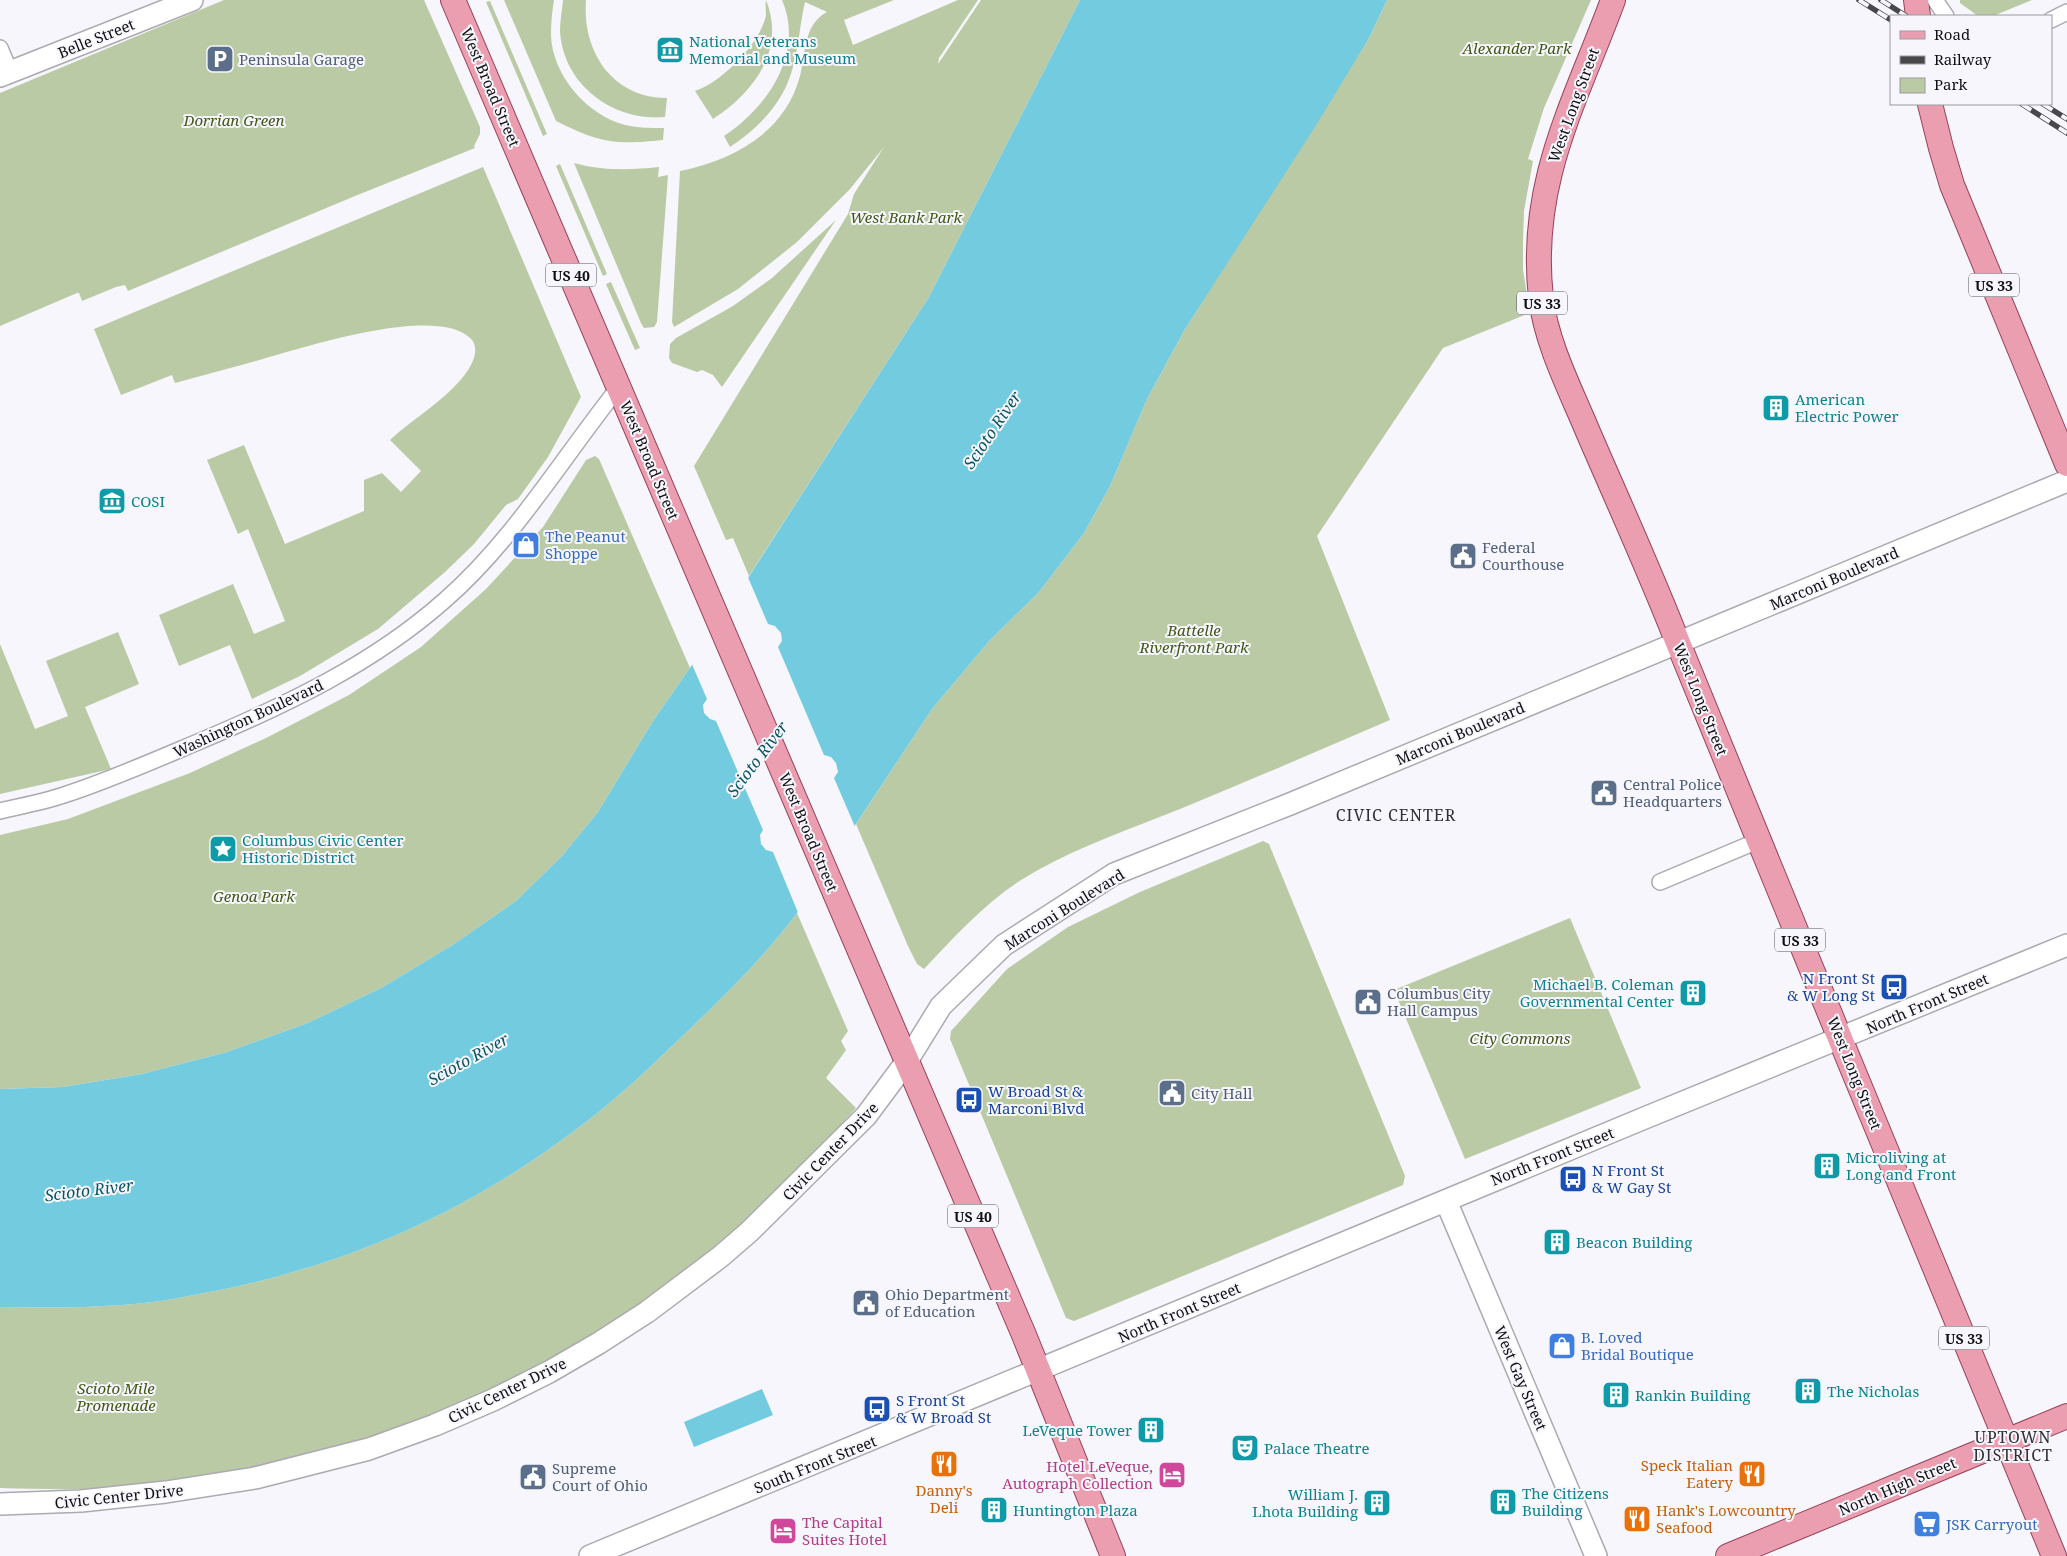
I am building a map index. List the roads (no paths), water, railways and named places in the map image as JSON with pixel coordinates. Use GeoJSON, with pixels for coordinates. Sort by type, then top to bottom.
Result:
{"type":"FeatureCollection","features":[{"type":"Feature","properties":{"kind":"main road","name":"West Broad Street"},"geometry":{"type":"LineString","coordinates":[[453,0],[1039,1371],[1113,1556]]}},
{"type":"Feature","properties":{"kind":"main road","name":"West Long Street"},"geometry":{"type":"LineString","coordinates":[[1613,0],[1564,123],[1544,193],[1539,258],[1541,297],[1549,334],[1577,406],[1760,840],[2006,1440]]}},
{"type":"Feature","properties":{"kind":"main road"},"geometry":{"type":"LineString","coordinates":[[1916,0],[1918,15]]}},
{"type":"Feature","properties":{"kind":"main road","name":"US 33"},"geometry":{"type":"LineString","coordinates":[[1930,105],[1952,185],[2067,464]]}},
{"type":"Feature","properties":{"kind":"main road","name":"North High Street"},"geometry":{"type":"LineString","coordinates":[[1728,1556],[2067,1416]]}},
{"type":"Feature","properties":{"kind":"main road","name":"US 33"},"geometry":{"type":"LineString","coordinates":[[2006,1440],[2054,1556]]}},
{"type":"Feature","properties":{"kind":"street","name":"Belle Street"},"geometry":{"type":"LineString","coordinates":[[5,74],[192,0]]}},
{"type":"Feature","properties":{"kind":"street"},"geometry":{"type":"LineString","coordinates":[[1935,0],[1945,15]]}},
{"type":"Feature","properties":{"kind":"street"},"geometry":{"type":"LineString","coordinates":[[2052,20],[2067,12]]}},
{"type":"Feature","properties":{"kind":"street"},"geometry":{"type":"LineString","coordinates":[[0,48],[5,74]]}},
{"type":"Feature","properties":{"kind":"street","name":"Washington Boulevard"},"geometry":{"type":"LineString","coordinates":[[0,811],[62,795],[114,777],[259,716],[352,669],[446,600],[508,533],[619,387]]}},
{"type":"Feature","properties":{"kind":"street","name":"Marconi Boulevard"},"geometry":{"type":"LineString","coordinates":[[907,1061],[941,1006],[1004,945],[1114,874],[1290,804],[2067,481]]}},
{"type":"Feature","properties":{"kind":"street"},"geometry":{"type":"LineString","coordinates":[[1660,882],[1760,840]]}},
{"type":"Feature","properties":{"kind":"street","name":"North Front Street"},"geometry":{"type":"LineString","coordinates":[[1039,1371],[1446,1200],[2067,945]]}},
{"type":"Feature","properties":{"kind":"street","name":"Civic Center Drive"},"geometry":{"type":"LineString","coordinates":[[0,1504],[82,1501],[176,1491],[255,1478],[369,1449],[435,1425],[493,1400],[549,1372],[599,1343],[671,1296],[720,1257],[779,1204],[866,1116],[907,1061]]}},
{"type":"Feature","properties":{"kind":"street","name":"West Gay Street"},"geometry":{"type":"LineString","coordinates":[[1446,1200],[1596,1556]]}},
{"type":"Feature","properties":{"kind":"street","name":"South Front Street"},"geometry":{"type":"LineString","coordinates":[[590,1556],[1039,1371]]}},
{"type":"Feature","properties":{"kind":"water","name":"Scioto River"},"geometry":{"type":"Polygon","coordinates":[[[1080,0],[1387,0],[1369,38],[1315,127],[1185,329],[1147,399],[1110,486],[1084,533],[1039,592],[990,640],[932,709],[797,913],[783,931],[738,982],[706,1014],[617,1097],[539,1156],[449,1210],[403,1232],[356,1251],[307,1268],[256,1282],[172,1299],[134,1304],[0,1307],[0,1089],[63,1087],[142,1074],[227,1052],[308,1023],[383,987],[454,944],[516,901],[562,856],[598,812],[653,721],[690,668],[929,297],[1080,0]]]}},
{"type":"Feature","properties":{"kind":"water"},"geometry":{"type":"Polygon","coordinates":[[[762,1389],[773,1415],[694,1447],[684,1422],[762,1389]]]}},
{"type":"Feature","properties":{"kind":"railway"},"geometry":{"type":"LineString","coordinates":[[1859,0],[1890,19]]}},
{"type":"Feature","properties":{"kind":"railway"},"geometry":{"type":"LineString","coordinates":[[1881,0],[1904,15]]}},
{"type":"Feature","properties":{"kind":"railway"},"geometry":{"type":"LineString","coordinates":[[2024,105],[2067,133]]}},
{"type":"Feature","properties":{"kind":"railway"},"geometry":{"type":"LineString","coordinates":[[2045,105],[2067,119]]}},
{"type":"Feature","properties":{"kind":"place","name":"National Veterans Memorial and Museum"},"geometry":{"type":"Point","coordinates":[670,50]}},
{"type":"Feature","properties":{"kind":"place","name":"Peninsula Garage"},"geometry":{"type":"Point","coordinates":[220,59]}},
{"type":"Feature","properties":{"kind":"place","name":"American Electric Power"},"geometry":{"type":"Point","coordinates":[1776,408]}},
{"type":"Feature","properties":{"kind":"place","name":"COSI"},"geometry":{"type":"Point","coordinates":[112,501]}},
{"type":"Feature","properties":{"kind":"place","name":"The Peanut Shoppe"},"geometry":{"type":"Point","coordinates":[526,545]}},
{"type":"Feature","properties":{"kind":"place","name":"Federal Courthouse"},"geometry":{"type":"Point","coordinates":[1463,556]}},
{"type":"Feature","properties":{"kind":"place","name":"Central Police Headquarters"},"geometry":{"type":"Point","coordinates":[1604,793]}},
{"type":"Feature","properties":{"kind":"place","name":"Columbus Civic Center Historic District"},"geometry":{"type":"Point","coordinates":[223,849]}},
{"type":"Feature","properties":{"kind":"place","name":"N Front St & W Long St"},"geometry":{"type":"Point","coordinates":[1894,987]}},
{"type":"Feature","properties":{"kind":"place","name":"Michael B. Coleman Governmental Center"},"geometry":{"type":"Point","coordinates":[1693,993]}},
{"type":"Feature","properties":{"kind":"place","name":"Columbus City Hall Campus"},"geometry":{"type":"Point","coordinates":[1368,1002]}},
{"type":"Feature","properties":{"kind":"place","name":"City Hall"},"geometry":{"type":"Point","coordinates":[1172,1093]}},
{"type":"Feature","properties":{"kind":"place","name":"W Broad St & Marconi Blvd"},"geometry":{"type":"Point","coordinates":[969,1100]}},
{"type":"Feature","properties":{"kind":"place","name":"Microliving at Long and Front"},"geometry":{"type":"Point","coordinates":[1827,1166]}},
{"type":"Feature","properties":{"kind":"place","name":"N Front St & W Gay St"},"geometry":{"type":"Point","coordinates":[1573,1179]}},
{"type":"Feature","properties":{"kind":"place","name":"Beacon Building"},"geometry":{"type":"Point","coordinates":[1557,1242]}},
{"type":"Feature","properties":{"kind":"place","name":"Ohio Department of Education"},"geometry":{"type":"Point","coordinates":[866,1303]}},
{"type":"Feature","properties":{"kind":"place","name":"B. Loved Bridal Boutique"},"geometry":{"type":"Point","coordinates":[1562,1346]}},
{"type":"Feature","properties":{"kind":"place","name":"The Nicholas"},"geometry":{"type":"Point","coordinates":[1808,1391]}},
{"type":"Feature","properties":{"kind":"place","name":"Rankin Building"},"geometry":{"type":"Point","coordinates":[1616,1395]}},
{"type":"Feature","properties":{"kind":"place","name":"S Front St & W Broad St"},"geometry":{"type":"Point","coordinates":[877,1409]}},
{"type":"Feature","properties":{"kind":"place","name":"LeVeque Tower"},"geometry":{"type":"Point","coordinates":[1151,1430]}},
{"type":"Feature","properties":{"kind":"place","name":"Palace Theatre"},"geometry":{"type":"Point","coordinates":[1245,1448]}},
{"type":"Feature","properties":{"kind":"place","name":"Danny's Deli"},"geometry":{"type":"Point","coordinates":[944,1464]}},
{"type":"Feature","properties":{"kind":"place","name":"Speck Italian Eatery"},"geometry":{"type":"Point","coordinates":[1752,1474]}},
{"type":"Feature","properties":{"kind":"place","name":"Hotel LeVeque, Autograph Collection"},"geometry":{"type":"Point","coordinates":[1172,1475]}},
{"type":"Feature","properties":{"kind":"place","name":"Supreme Court of Ohio"},"geometry":{"type":"Point","coordinates":[533,1477]}},
{"type":"Feature","properties":{"kind":"place","name":"The Citizens Building"},"geometry":{"type":"Point","coordinates":[1503,1502]}},
{"type":"Feature","properties":{"kind":"place","name":"William J. Lhota Building"},"geometry":{"type":"Point","coordinates":[1377,1503]}},
{"type":"Feature","properties":{"kind":"place","name":"Huntington Plaza"},"geometry":{"type":"Point","coordinates":[994,1510]}},
{"type":"Feature","properties":{"kind":"place","name":"Hank's Lowcountry Seafood"},"geometry":{"type":"Point","coordinates":[1637,1519]}},
{"type":"Feature","properties":{"kind":"place","name":"JSK Carryout"},"geometry":{"type":"Point","coordinates":[1927,1524]}},
{"type":"Feature","properties":{"kind":"place","name":"The Capital Suites Hotel"},"geometry":{"type":"Point","coordinates":[783,1531]}},
{"type":"Feature","properties":{"kind":"district","name":"CIVIC CENTER"},"geometry":{"type":"Point","coordinates":[1396,815]}},
{"type":"Feature","properties":{"kind":"district","name":"UPTOWN DISTRICT"},"geometry":{"type":"Point","coordinates":[2013,1446]}},
{"type":"Feature","properties":{"kind":"park label","name":"Alexander Park"},"geometry":{"type":"Point","coordinates":[1517,48]}},
{"type":"Feature","properties":{"kind":"park label","name":"Dorrian Green"},"geometry":{"type":"Point","coordinates":[234,120]}},
{"type":"Feature","properties":{"kind":"park label","name":"West Bank Park"},"geometry":{"type":"Point","coordinates":[906,217]}},
{"type":"Feature","properties":{"kind":"park label","name":"Battelle Riverfront Park"},"geometry":{"type":"Point","coordinates":[1194,638]}},
{"type":"Feature","properties":{"kind":"park label","name":"Genoa Park"},"geometry":{"type":"Point","coordinates":[254,896]}},
{"type":"Feature","properties":{"kind":"park label","name":"City Commons"},"geometry":{"type":"Point","coordinates":[1520,1038]}},
{"type":"Feature","properties":{"kind":"park label","name":"Scioto Mile Promenade"},"geometry":{"type":"Point","coordinates":[116,1396]}}]}
